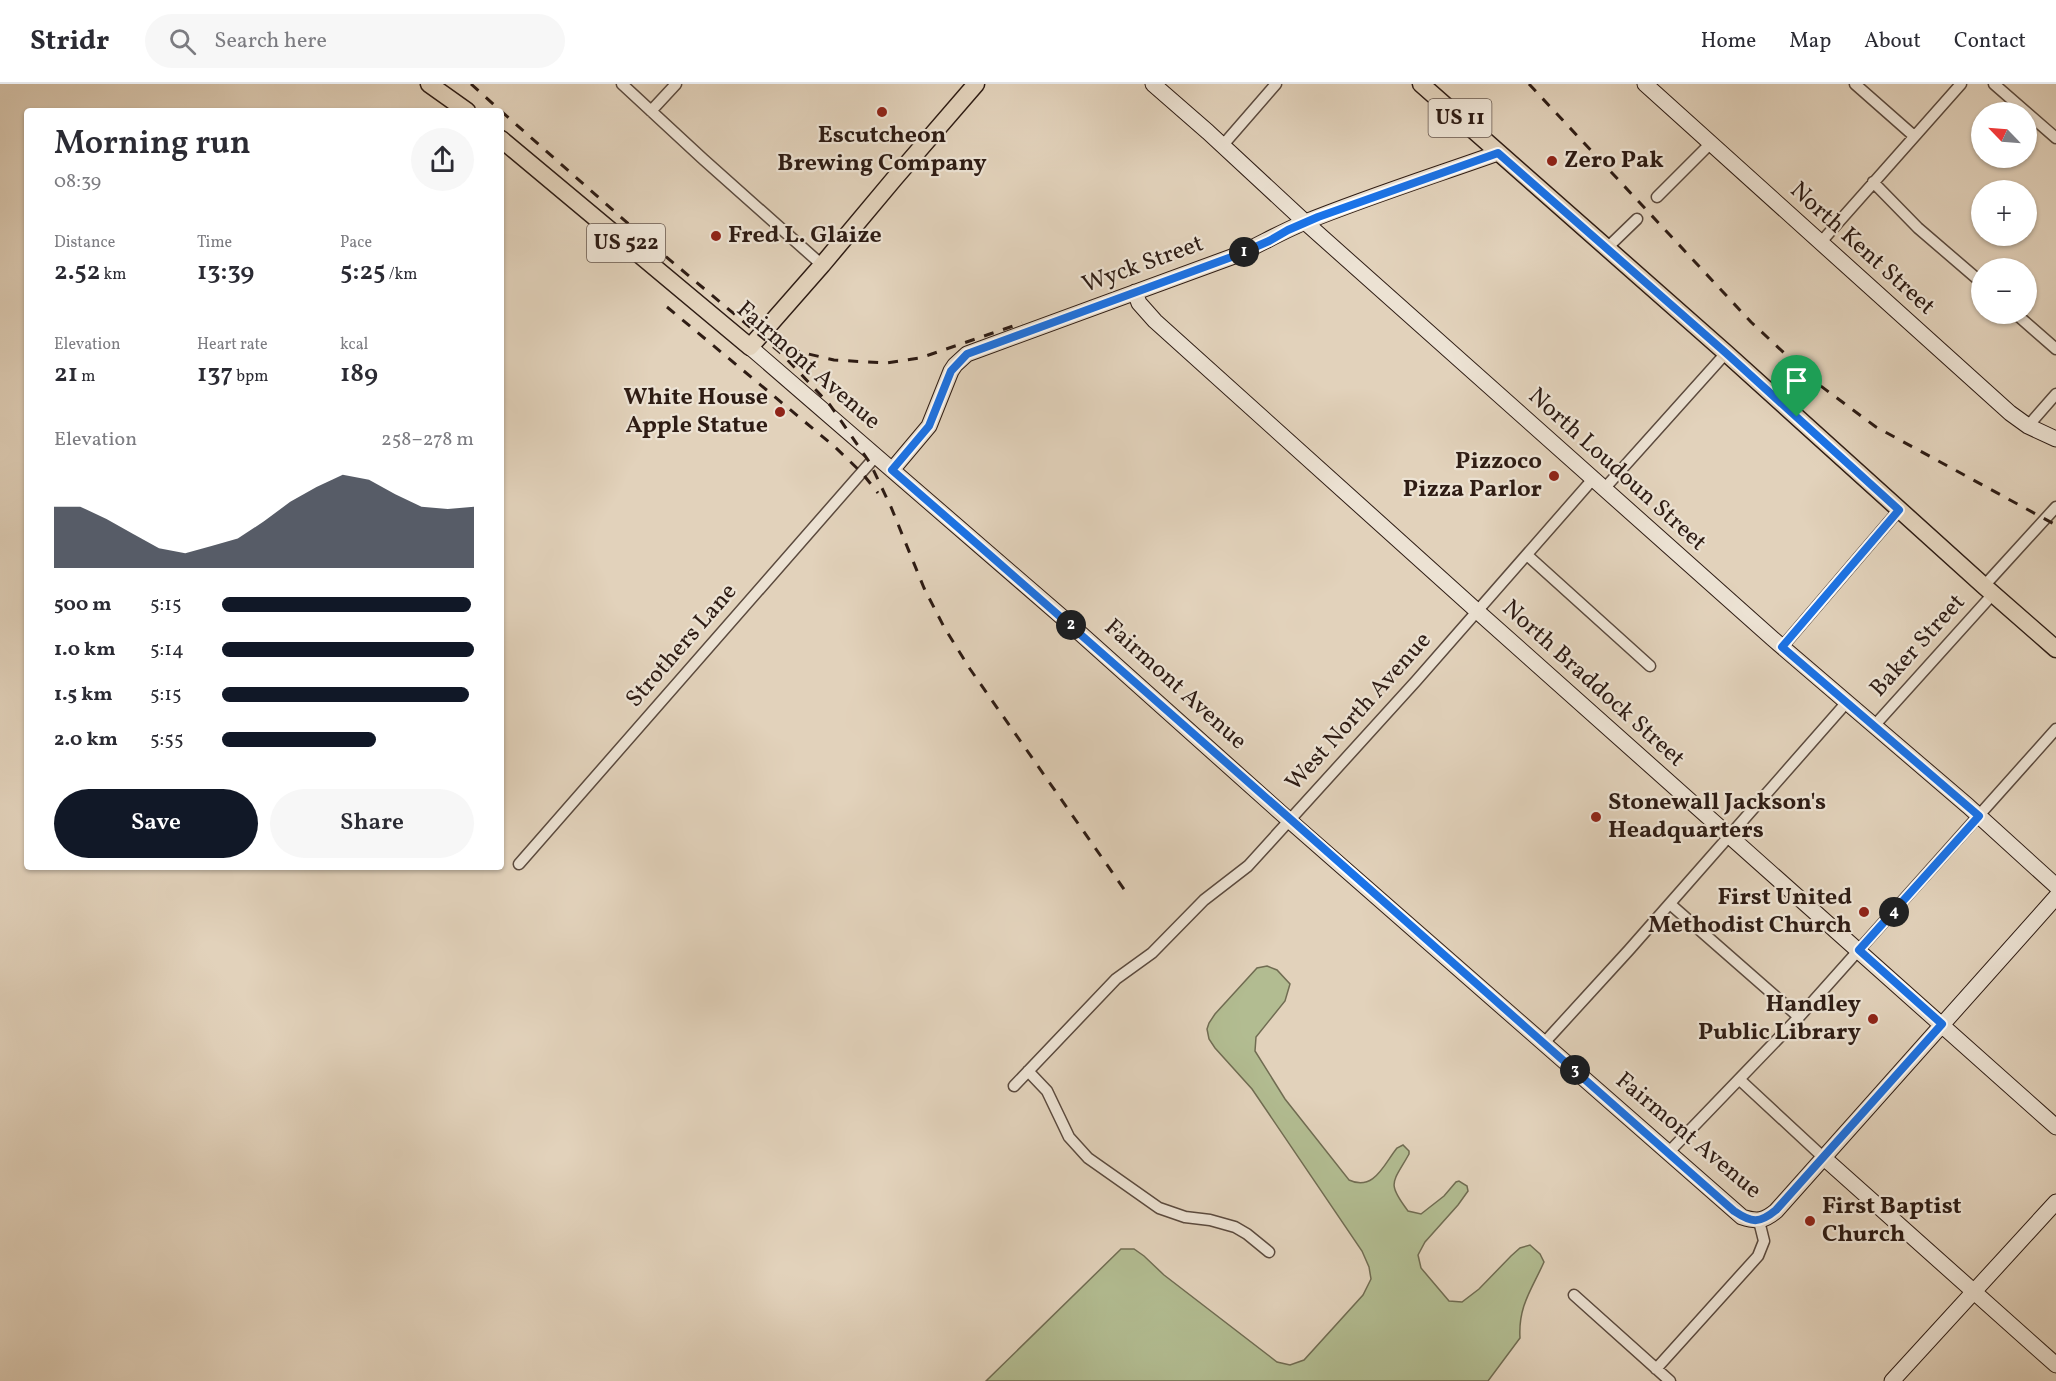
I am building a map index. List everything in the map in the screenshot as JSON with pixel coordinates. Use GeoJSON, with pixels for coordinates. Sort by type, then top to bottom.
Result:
{"type":"FeatureCollection","features":[{"type":"Feature","properties":{"kind":"main road"},"geometry":{"type":"LineString","coordinates":[[429,84],[463,108]]}},
{"type":"Feature","properties":{"kind":"main road"},"geometry":{"type":"LineString","coordinates":[[750,347],[976,84]]}},
{"type":"Feature","properties":{"kind":"main road","name":"US 11"},"geometry":{"type":"LineString","coordinates":[[1421,84],[2056,649]]}},
{"type":"Feature","properties":{"kind":"main road","name":"Fairmont Avenue"},"geometry":{"type":"LineString","coordinates":[[504,142],[750,347]]}},
{"type":"Feature","properties":{"kind":"street"},"geometry":{"type":"LineString","coordinates":[[622,84],[822,265]]}},
{"type":"Feature","properties":{"kind":"street"},"geometry":{"type":"LineString","coordinates":[[651,111],[676,84]]}},
{"type":"Feature","properties":{"kind":"street","name":"North Loudoun Street"},"geometry":{"type":"LineString","coordinates":[[1153,84],[1782,647],[1979,816],[2056,886]]}},
{"type":"Feature","properties":{"kind":"street"},"geometry":{"type":"LineString","coordinates":[[1223,145],[1276,84]]}},
{"type":"Feature","properties":{"kind":"street","name":"North Kent Street"},"geometry":{"type":"LineString","coordinates":[[1645,84],[2010,413],[2028,426],[2056,439]]}},
{"type":"Feature","properties":{"kind":"street"},"geometry":{"type":"LineString","coordinates":[[1855,84],[1914,136]]}},
{"type":"Feature","properties":{"kind":"street"},"geometry":{"type":"LineString","coordinates":[[1821,242],[1962,84]]}},
{"type":"Feature","properties":{"kind":"street"},"geometry":{"type":"LineString","coordinates":[[1994,84],[2056,138]]}},
{"type":"Feature","properties":{"kind":"street"},"geometry":{"type":"LineString","coordinates":[[1658,197],[1710,144]]}},
{"type":"Feature","properties":{"kind":"street","name":"Wyck Street"},"geometry":{"type":"LineString","coordinates":[[892,470],[929,426],[951,371],[967,354],[1237,255],[1305,222],[1498,153]]}},
{"type":"Feature","properties":{"kind":"street"},"geometry":{"type":"LineString","coordinates":[[1873,182],[1918,228],[1971,274]]}},
{"type":"Feature","properties":{"kind":"street"},"geometry":{"type":"LineString","coordinates":[[1607,248],[1637,219]]}},
{"type":"Feature","properties":{"kind":"street","name":"North Braddock Street"},"geometry":{"type":"LineString","coordinates":[[1135,292],[1139,303],[1155,321],[1477,612],[2056,1127]]}},
{"type":"Feature","properties":{"kind":"street"},"geometry":{"type":"LineString","coordinates":[[2027,324],[2056,349]]}},
{"type":"Feature","properties":{"kind":"street","name":"Fairmont Avenue"},"geometry":{"type":"LineString","coordinates":[[750,347],[1062,617],[1290,821],[1734,1211],[1752,1221],[1759,1221]]}},
{"type":"Feature","properties":{"kind":"street","name":"West North Avenue"},"geometry":{"type":"LineString","coordinates":[[1014,1086],[1116,979],[1152,953],[1204,900],[1248,866],[1527,555],[1726,353]]}},
{"type":"Feature","properties":{"kind":"street"},"geometry":{"type":"LineString","coordinates":[[2028,426],[2056,394]]}},
{"type":"Feature","properties":{"kind":"street","name":"Strothers Lane"},"geometry":{"type":"LineString","coordinates":[[519,864],[876,456]]}},
{"type":"Feature","properties":{"kind":"street","name":"Baker Street"},"geometry":{"type":"LineString","coordinates":[[1874,726],[2056,507]]}},
{"type":"Feature","properties":{"kind":"street"},"geometry":{"type":"LineString","coordinates":[[1782,647],[1899,510]]}},
{"type":"Feature","properties":{"kind":"street"},"geometry":{"type":"LineString","coordinates":[[1527,555],[1650,666]]}},
{"type":"Feature","properties":{"kind":"street"},"geometry":{"type":"LineString","coordinates":[[1544,1043],[1670,904],[1847,702]]}},
{"type":"Feature","properties":{"kind":"street"},"geometry":{"type":"LineString","coordinates":[[1668,1153],[1799,1017],[2056,729]]}},
{"type":"Feature","properties":{"kind":"street"},"geometry":{"type":"LineString","coordinates":[[1656,1369],[1758,1256],[1764,1236],[1759,1221],[1766,1219],[1776,1210],[2056,897]]}},
{"type":"Feature","properties":{"kind":"street"},"geometry":{"type":"LineString","coordinates":[[1670,904],[1799,1017]]}},
{"type":"Feature","properties":{"kind":"street"},"geometry":{"type":"LineString","coordinates":[[1028,1071],[1047,1091],[1069,1137],[1088,1158],[1159,1208],[1185,1217],[1210,1220],[1235,1227],[1269,1252]]}},
{"type":"Feature","properties":{"kind":"street"},"geometry":{"type":"LineString","coordinates":[[1740,1080],[2056,1365]]}},
{"type":"Feature","properties":{"kind":"street"},"geometry":{"type":"LineString","coordinates":[[1892,1381],[2056,1202]]}},
{"type":"Feature","properties":{"kind":"street"},"geometry":{"type":"LineString","coordinates":[[1574,1295],[1670,1381]]}},
{"type":"Feature","properties":{"kind":"green space"},"geometry":{"type":"Polygon","coordinates":[[[1267,966],[1277,970],[1290,984],[1285,1001],[1256,1037],[1255,1051],[1285,1099],[1349,1180],[1358,1183],[1372,1179],[1397,1148],[1403,1145],[1409,1154],[1396,1177],[1394,1188],[1408,1211],[1421,1214],[1444,1196],[1456,1182],[1459,1181],[1467,1186],[1468,1191],[1425,1242],[1418,1255],[1421,1268],[1449,1301],[1462,1302],[1479,1289],[1520,1248],[1530,1245],[1540,1254],[1544,1262],[1521,1316],[1520,1338],[1488,1381],[986,1381],[1121,1249],[1134,1249],[1277,1362],[1290,1365],[1304,1360],[1363,1295],[1371,1279],[1362,1251],[1252,1089],[1209,1039],[1207,1029],[1215,1014],[1257,968],[1267,966]]]}},
{"type":"Feature","properties":{"kind":"railway"},"geometry":{"type":"LineString","coordinates":[[471,84],[498,108]]}},
{"type":"Feature","properties":{"kind":"railway"},"geometry":{"type":"LineString","coordinates":[[1529,84],[1751,322],[1814,381],[1876,427],[2056,525]]}},
{"type":"Feature","properties":{"kind":"railway"},"geometry":{"type":"LineString","coordinates":[[504,114],[658,250],[782,354],[830,405],[870,463],[891,507],[924,588],[944,627],[970,669],[1126,892]]}},
{"type":"Feature","properties":{"kind":"railway"},"geometry":{"type":"LineString","coordinates":[[667,307],[835,447],[862,473],[878,493]]}},
{"type":"Feature","properties":{"kind":"railway"},"geometry":{"type":"LineString","coordinates":[[772,339],[800,352],[834,360],[886,363],[920,358],[1022,323]]}},
{"type":"Feature","properties":{"kind":"place","name":"Escutcheon Brewing Company"},"geometry":{"type":"Point","coordinates":[882,112]}},
{"type":"Feature","properties":{"kind":"place","name":"Zero Pak"},"geometry":{"type":"Point","coordinates":[1552,161]}},
{"type":"Feature","properties":{"kind":"place","name":"Fred L. Glaize"},"geometry":{"type":"Point","coordinates":[716,236]}},
{"type":"Feature","properties":{"kind":"place","name":"White House Apple Statue"},"geometry":{"type":"Point","coordinates":[780,412]}},
{"type":"Feature","properties":{"kind":"place","name":"Pizzoco Pizza Parlor"},"geometry":{"type":"Point","coordinates":[1554,476]}},
{"type":"Feature","properties":{"kind":"place","name":"Stonewall Jackson's Headquarters"},"geometry":{"type":"Point","coordinates":[1596,817]}},
{"type":"Feature","properties":{"kind":"place","name":"First United Methodist Church"},"geometry":{"type":"Point","coordinates":[1864,912]}},
{"type":"Feature","properties":{"kind":"place","name":"Handley Public Library"},"geometry":{"type":"Point","coordinates":[1873,1019]}},
{"type":"Feature","properties":{"kind":"place","name":"First Baptist Church"},"geometry":{"type":"Point","coordinates":[1810,1221]}},
{"type":"Feature","properties":{"kind":"route"},"geometry":{"type":"LineString","coordinates":[[1498,153],[1797,417],[1899,510],[1782,647],[1979,816],[1859,950],[1942,1024],[1776,1210],[1766,1219],[1759,1221],[1742,1217],[1734,1211],[1290,821],[1062,617],[892,470],[929,426],[951,371],[955,364],[967,354],[1237,255],[1318,217],[1498,153]]}}]}
